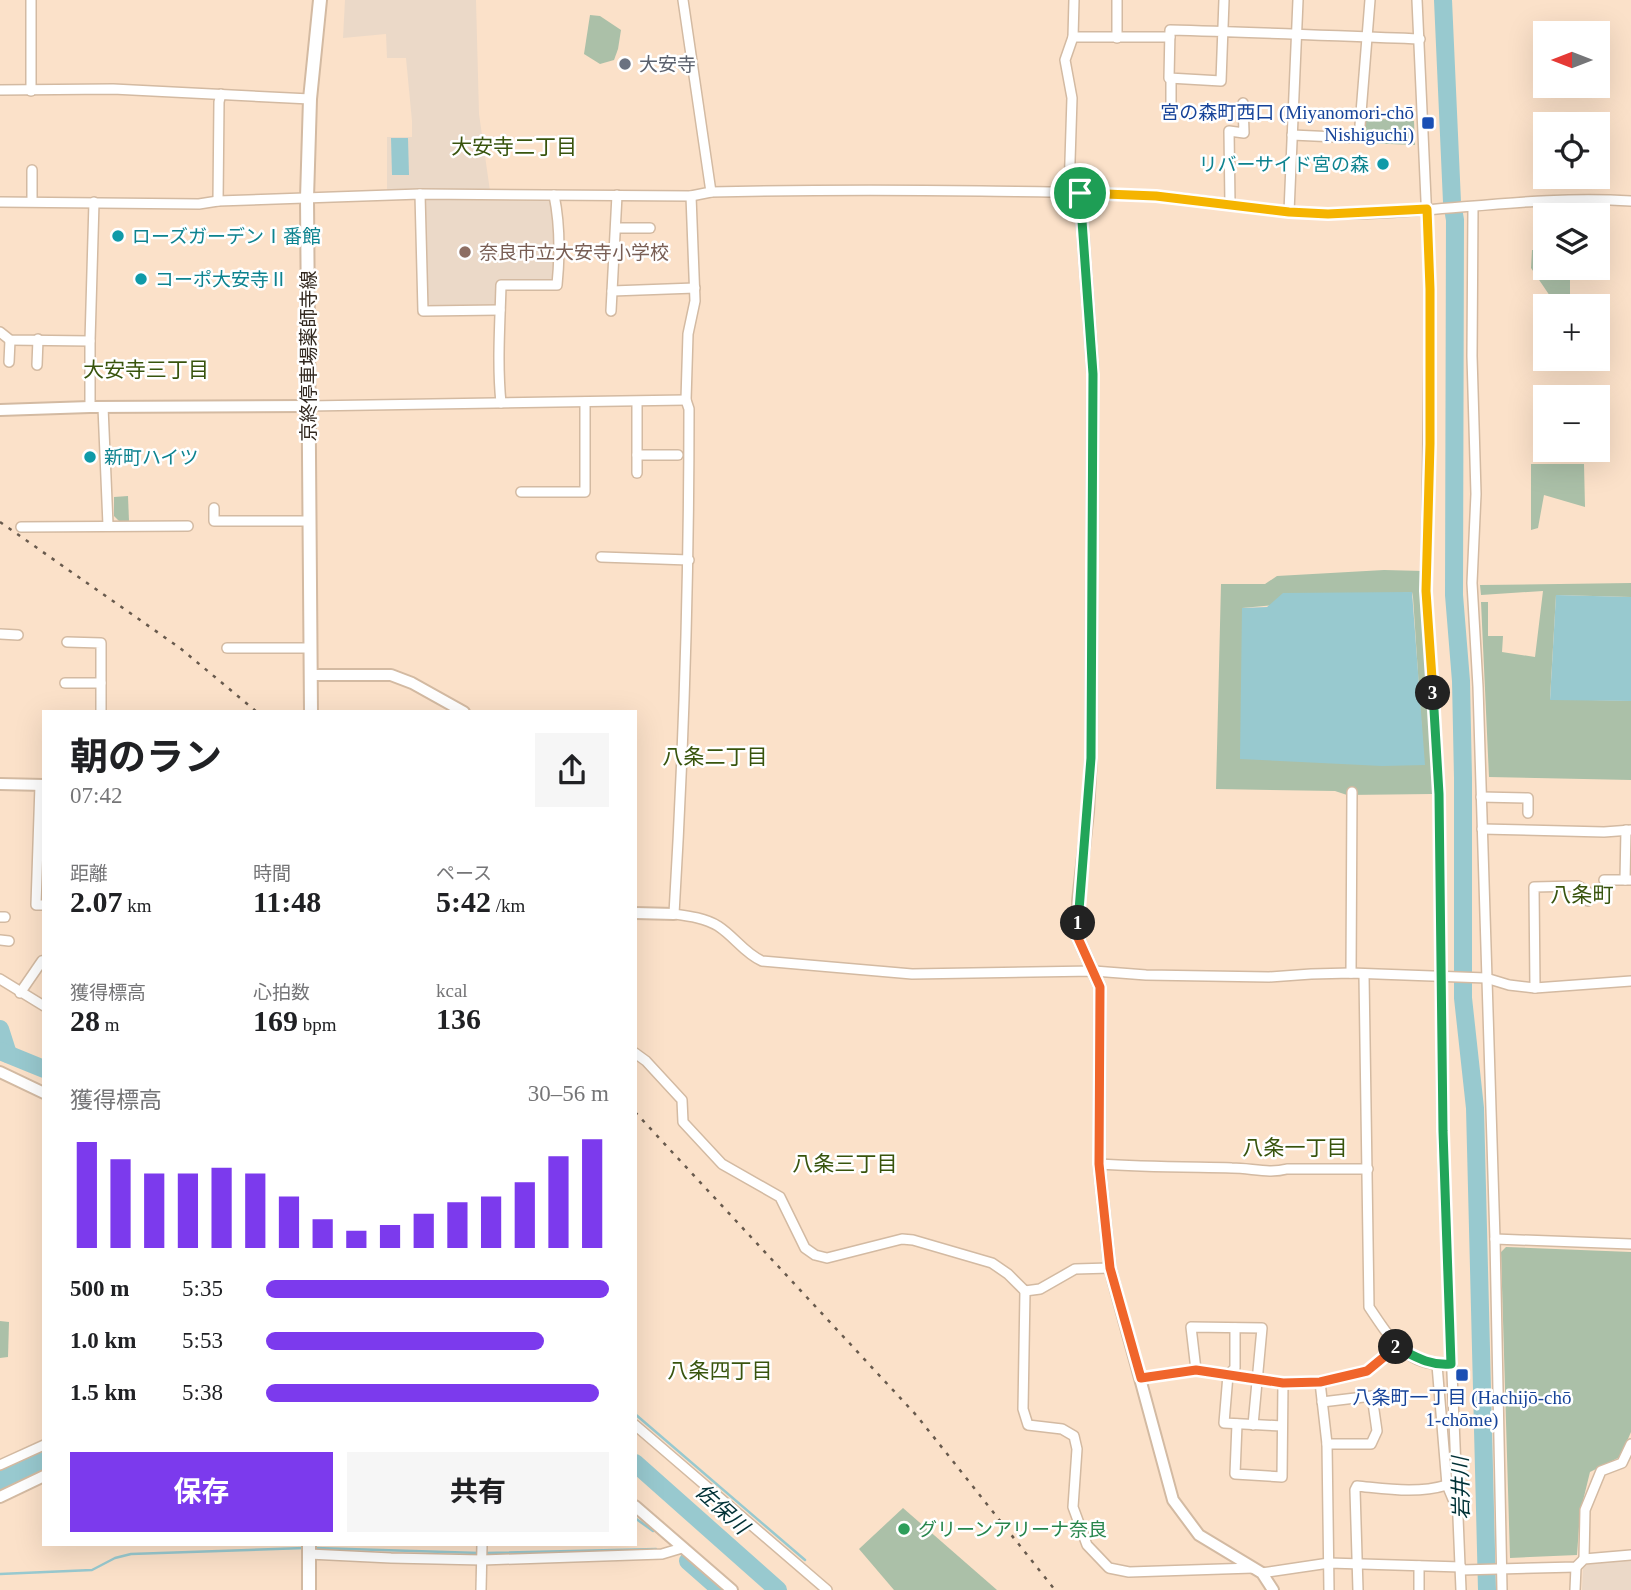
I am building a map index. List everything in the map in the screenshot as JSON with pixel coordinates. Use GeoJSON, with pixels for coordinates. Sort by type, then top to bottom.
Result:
{"type":"FeatureCollection","features":[{"type":"Feature","properties":{"kind":"main road","name":"京終停車場薬師寺線"},"geometry":{"type":"LineString","coordinates":[[311,710],[307,198],[310,99],[320,0]]}},
{"type":"Feature","properties":{"kind":"main road"},"geometry":{"type":"LineString","coordinates":[[309,1549],[309,1590]]}},
{"type":"Feature","properties":{"kind":"street"},"geometry":{"type":"LineString","coordinates":[[31,0],[31,91]]}},
{"type":"Feature","properties":{"kind":"street"},"geometry":{"type":"LineString","coordinates":[[683,0],[711,192]]}},
{"type":"Feature","properties":{"kind":"street"},"geometry":{"type":"LineString","coordinates":[[1074,0],[1073,37],[1065,60],[1072,98],[1075,193],[1093,388],[1091,758],[1078,901],[1078,938],[1100,987],[1099,1164],[1110,1268],[1174,1500],[1199,1535],[1258,1570],[1273,1590]]}},
{"type":"Feature","properties":{"kind":"street"},"geometry":{"type":"LineString","coordinates":[[1117,0],[1117,37]]}},
{"type":"Feature","properties":{"kind":"street"},"geometry":{"type":"LineString","coordinates":[[1171,79],[1221,81],[1224,0]]}},
{"type":"Feature","properties":{"kind":"street"},"geometry":{"type":"LineString","coordinates":[[1289,212],[1298,0]]}},
{"type":"Feature","properties":{"kind":"street"},"geometry":{"type":"LineString","coordinates":[[1292,135],[1359,138],[1370,0]]}},
{"type":"Feature","properties":{"kind":"street"},"geometry":{"type":"LineString","coordinates":[[1417,0],[1430,210],[1430,444],[1426,591],[1439,794],[1445,977],[1443,1131],[1461,1590]]}},
{"type":"Feature","properties":{"kind":"street"},"geometry":{"type":"LineString","coordinates":[[1171,110],[1170,30],[1420,39]]}},
{"type":"Feature","properties":{"kind":"street"},"geometry":{"type":"LineString","coordinates":[[1073,37],[1170,37]]}},
{"type":"Feature","properties":{"kind":"street"},"geometry":{"type":"LineString","coordinates":[[0,90],[113,89],[310,99]]}},
{"type":"Feature","properties":{"kind":"street"},"geometry":{"type":"LineString","coordinates":[[218,201],[221,94]]}},
{"type":"Feature","properties":{"kind":"street"},"geometry":{"type":"LineString","coordinates":[[1230,204],[1229,131],[1244,133],[1243,103]]}},
{"type":"Feature","properties":{"kind":"street"},"geometry":{"type":"LineString","coordinates":[[32,170],[32,201]]}},
{"type":"Feature","properties":{"kind":"street"},"geometry":{"type":"LineString","coordinates":[[0,202],[199,204],[218,201],[420,194],[691,196],[711,192],[838,190],[1156,196],[1328,214],[1430,210],[1566,198],[1631,201]]}},
{"type":"Feature","properties":{"kind":"street"},"geometry":{"type":"LineString","coordinates":[[420,194],[423,311],[500,310]]}},
{"type":"Feature","properties":{"kind":"street"},"geometry":{"type":"LineString","coordinates":[[501,403],[497,368],[501,285],[557,285],[560,259],[554,195]]}},
{"type":"Feature","properties":{"kind":"street"},"geometry":{"type":"LineString","coordinates":[[611,311],[617,195]]}},
{"type":"Feature","properties":{"kind":"street"},"geometry":{"type":"LineString","coordinates":[[674,915],[682,790],[684,632],[689,560],[689,409],[686,400],[688,334],[695,301],[691,196]]}},
{"type":"Feature","properties":{"kind":"street"},"geometry":{"type":"LineString","coordinates":[[90,407],[94,202]]}},
{"type":"Feature","properties":{"kind":"street"},"geometry":{"type":"LineString","coordinates":[[1470,207],[1474,287],[1472,356],[1476,494],[1472,583],[1482,829],[1483,978],[1495,1239],[1499,1568],[1502,1590]]}},
{"type":"Feature","properties":{"kind":"street"},"geometry":{"type":"LineString","coordinates":[[616,228],[650,228]]}},
{"type":"Feature","properties":{"kind":"street"},"geometry":{"type":"LineString","coordinates":[[612,291],[695,288]]}},
{"type":"Feature","properties":{"kind":"street"},"geometry":{"type":"LineString","coordinates":[[0,332],[10,340],[90,341]]}},
{"type":"Feature","properties":{"kind":"street"},"geometry":{"type":"LineString","coordinates":[[37,365],[38,339]]}},
{"type":"Feature","properties":{"kind":"street"},"geometry":{"type":"LineString","coordinates":[[9,362],[10,340]]}},
{"type":"Feature","properties":{"kind":"street"},"geometry":{"type":"LineString","coordinates":[[0,410],[686,400]]}},
{"type":"Feature","properties":{"kind":"street"},"geometry":{"type":"LineString","coordinates":[[522,492],[585,492],[585,402]]}},
{"type":"Feature","properties":{"kind":"street"},"geometry":{"type":"LineString","coordinates":[[637,402],[637,473]]}},
{"type":"Feature","properties":{"kind":"street"},"geometry":{"type":"LineString","coordinates":[[103,407],[108,525]]}},
{"type":"Feature","properties":{"kind":"street"},"geometry":{"type":"LineString","coordinates":[[637,455],[678,456]]}},
{"type":"Feature","properties":{"kind":"street"},"geometry":{"type":"LineString","coordinates":[[214,508],[214,521],[309,521]]}},
{"type":"Feature","properties":{"kind":"street"},"geometry":{"type":"LineString","coordinates":[[20,527],[188,526]]}},
{"type":"Feature","properties":{"kind":"street"},"geometry":{"type":"LineString","coordinates":[[601,557],[689,560]]}},
{"type":"Feature","properties":{"kind":"street"},"geometry":{"type":"LineString","coordinates":[[0,634],[18,635]]}},
{"type":"Feature","properties":{"kind":"street"},"geometry":{"type":"LineString","coordinates":[[67,642],[101,643],[101,710]]}},
{"type":"Feature","properties":{"kind":"street"},"geometry":{"type":"LineString","coordinates":[[228,648],[310,648]]}},
{"type":"Feature","properties":{"kind":"street"},"geometry":{"type":"LineString","coordinates":[[311,675],[391,675],[412,683],[460,710]]}},
{"type":"Feature","properties":{"kind":"street"},"geometry":{"type":"LineString","coordinates":[[65,683],[101,683]]}},
{"type":"Feature","properties":{"kind":"street"},"geometry":{"type":"LineString","coordinates":[[0,784],[42,785],[36,905],[42,905]]}},
{"type":"Feature","properties":{"kind":"street"},"geometry":{"type":"LineString","coordinates":[[1351,974],[1352,792]]}},
{"type":"Feature","properties":{"kind":"street"},"geometry":{"type":"LineString","coordinates":[[1481,797],[1528,798],[1528,813]]}},
{"type":"Feature","properties":{"kind":"street"},"geometry":{"type":"LineString","coordinates":[[1482,829],[1628,830],[1628,880],[1604,880]]}},
{"type":"Feature","properties":{"kind":"street"},"geometry":{"type":"LineString","coordinates":[[1535,989],[1534,887],[1578,886],[1588,892],[1588,901]]}},
{"type":"Feature","properties":{"kind":"street"},"geometry":{"type":"LineString","coordinates":[[637,913],[691,916],[717,925],[750,956],[762,961],[912,974],[1094,971],[1269,978],[1351,974],[1483,978],[1535,989],[1631,981]]}},
{"type":"Feature","properties":{"kind":"street"},"geometry":{"type":"LineString","coordinates":[[20,993],[42,961]]}},
{"type":"Feature","properties":{"kind":"street"},"geometry":{"type":"LineString","coordinates":[[1364,975],[1369,1307],[1396,1347],[1411,1357],[1437,1365],[1451,1364]]}},
{"type":"Feature","properties":{"kind":"street"},"geometry":{"type":"LineString","coordinates":[[0,979],[42,1005]]}},
{"type":"Feature","properties":{"kind":"street"},"geometry":{"type":"LineString","coordinates":[[637,1054],[682,1100],[683,1122],[722,1164],[780,1197],[805,1248],[815,1255],[827,1258],[902,1240],[913,1240],[992,1263],[1025,1291],[1023,1409],[1028,1425],[1062,1429],[1074,1436],[1077,1449],[1073,1507],[1087,1545],[1109,1568],[1129,1572],[1258,1570],[1329,1563],[1462,1569],[1576,1567]]}},
{"type":"Feature","properties":{"kind":"street"},"geometry":{"type":"LineString","coordinates":[[0,1072],[42,1092]]}},
{"type":"Feature","properties":{"kind":"street"},"geometry":{"type":"LineString","coordinates":[[1099,1164],[1236,1168],[1277,1172],[1368,1169]]}},
{"type":"Feature","properties":{"kind":"street"},"geometry":{"type":"LineString","coordinates":[[1495,1239],[1631,1244]]}},
{"type":"Feature","properties":{"kind":"street"},"geometry":{"type":"LineString","coordinates":[[1025,1291],[1040,1289],[1075,1269],[1110,1268]]}},
{"type":"Feature","properties":{"kind":"street"},"geometry":{"type":"LineString","coordinates":[[1196,1370],[1191,1327],[1262,1328],[1253,1424]]}},
{"type":"Feature","properties":{"kind":"street"},"geometry":{"type":"LineString","coordinates":[[1235,1328],[1236,1368],[1228,1375],[1224,1423],[1282,1426]]}},
{"type":"Feature","properties":{"kind":"street"},"geometry":{"type":"LineString","coordinates":[[1141,1378],[1196,1370],[1283,1383],[1320,1382],[1367,1371],[1396,1347]]}},
{"type":"Feature","properties":{"kind":"street"},"geometry":{"type":"LineString","coordinates":[[1437,1365],[1447,1485],[1458,1512]]}},
{"type":"Feature","properties":{"kind":"street"},"geometry":{"type":"LineString","coordinates":[[1320,1382],[1327,1444],[1329,1590]]}},
{"type":"Feature","properties":{"kind":"street"},"geometry":{"type":"LineString","coordinates":[[1237,1424],[1235,1474],[1282,1477],[1283,1383]]}},
{"type":"Feature","properties":{"kind":"street"},"geometry":{"type":"LineString","coordinates":[[1322,1402],[1372,1396],[1377,1431],[1371,1444],[1327,1444]]}},
{"type":"Feature","properties":{"kind":"street"},"geometry":{"type":"LineString","coordinates":[[637,1427],[827,1590]]}},
{"type":"Feature","properties":{"kind":"street"},"geometry":{"type":"LineString","coordinates":[[1584,1559],[1586,1510],[1601,1471],[1622,1463],[1631,1444]]}},
{"type":"Feature","properties":{"kind":"street"},"geometry":{"type":"LineString","coordinates":[[0,1465],[42,1446]]}},
{"type":"Feature","properties":{"kind":"street"},"geometry":{"type":"LineString","coordinates":[[0,1497],[42,1477]]}},
{"type":"Feature","properties":{"kind":"street"},"geometry":{"type":"LineString","coordinates":[[1358,1590],[1357,1486],[1412,1491],[1447,1485]]}},
{"type":"Feature","properties":{"kind":"street"},"geometry":{"type":"LineString","coordinates":[[637,1508],[732,1590]]}},
{"type":"Feature","properties":{"kind":"street"},"geometry":{"type":"LineString","coordinates":[[481,1590],[482,1546]]}},
{"type":"Feature","properties":{"kind":"street"},"geometry":{"type":"LineString","coordinates":[[309,1549],[391,1559],[482,1560],[662,1555],[682,1548]]}},
{"type":"Feature","properties":{"kind":"street"},"geometry":{"type":"LineString","coordinates":[[1575,1590],[1576,1567],[1584,1559],[1631,1555]]}},
{"type":"Feature","properties":{"kind":"street"},"geometry":{"type":"LineString","coordinates":[[1419,1566],[1419,1590]]}},
{"type":"Feature","properties":{"kind":"shaded area"},"geometry":{"type":"Polygon","coordinates":[[[345,0],[476,0],[479,114],[490,191],[387,191],[387,137],[412,137],[406,58],[387,58],[386,34],[343,38],[345,0]]]}},
{"type":"Feature","properties":{"kind":"shaded area"},"geometry":{"type":"Polygon","coordinates":[[[424,197],[452,200],[549,201],[555,206],[555,277],[552,281],[498,280],[498,301],[494,307],[436,309],[426,302],[424,197]]]}},
{"type":"Feature","properties":{"kind":"shaded area"},"geometry":{"type":"Polygon","coordinates":[[[1631,1557],[1631,1590],[1582,1590],[1583,1568],[1591,1560],[1631,1557]]]}},
{"type":"Feature","properties":{"kind":"green space"},"geometry":{"type":"Polygon","coordinates":[[[590,15],[600,16],[621,30],[614,60],[600,64],[584,54],[590,15]]]}},
{"type":"Feature","properties":{"kind":"green space"},"geometry":{"type":"Polygon","coordinates":[[[1365,118],[1414,121],[1415,145],[1363,143],[1365,118]]]}},
{"type":"Feature","properties":{"kind":"green space"},"geometry":{"type":"Polygon","coordinates":[[[1539,280],[1570,280],[1570,294],[1549,294],[1539,280]]]}},
{"type":"Feature","properties":{"kind":"green space"},"geometry":{"type":"Polygon","coordinates":[[[1531,464],[1584,464],[1585,507],[1544,495],[1538,528],[1531,530],[1531,464]]]}},
{"type":"Feature","properties":{"kind":"green space"},"geometry":{"type":"Polygon","coordinates":[[[128,496],[129,521],[119,521],[114,516],[114,497],[128,496]]]}},
{"type":"Feature","properties":{"kind":"green space"},"geometry":{"type":"Polygon","coordinates":[[[1384,570],[1424,571],[1421,586],[1432,738],[1432,794],[1347,795],[1335,791],[1216,789],[1221,584],[1265,584],[1277,576],[1384,570]],[[1412,592],[1242,608],[1424,765],[1412,592]]]}},
{"type":"Feature","properties":{"kind":"green space"},"geometry":{"type":"Polygon","coordinates":[[[1631,583],[1631,597],[1556,595],[1550,699],[1631,701],[1631,780],[1489,777],[1481,602],[1488,602],[1488,636],[1503,636],[1502,652],[1535,657],[1543,591],[1481,595],[1480,585],[1631,583]]]}},
{"type":"Feature","properties":{"kind":"green space"},"geometry":{"type":"Polygon","coordinates":[[[1506,1247],[1631,1252],[1631,1432],[1620,1457],[1590,1472],[1580,1513],[1577,1555],[1510,1558],[1501,1252],[1506,1247]]]}},
{"type":"Feature","properties":{"kind":"green space"},"geometry":{"type":"Polygon","coordinates":[[[0,1321],[9,1322],[8,1357],[0,1358],[0,1321]]]}},
{"type":"Feature","properties":{"kind":"green space","name":"グリーンアリーナ奈良"},"geometry":{"type":"Polygon","coordinates":[[[903,1508],[997,1590],[894,1590],[859,1549],[903,1508]]]}},
{"type":"Feature","properties":{"kind":"water"},"geometry":{"type":"Polygon","coordinates":[[[391,138],[408,138],[409,175],[392,175],[391,138]]]}},
{"type":"Feature","properties":{"kind":"water"},"geometry":{"type":"Polygon","coordinates":[[[1412,592],[1425,765],[1382,766],[1240,759],[1242,608],[1267,607],[1283,593],[1412,592]]]}},
{"type":"Feature","properties":{"kind":"water"},"geometry":{"type":"Polygon","coordinates":[[[1556,595],[1631,597],[1631,701],[1550,700],[1556,595]]]}},
{"type":"Feature","properties":{"kind":"waterway","name":"岩井川"},"geometry":{"type":"LineString","coordinates":[[1443,0],[1455,220],[1454,595],[1461,681],[1463,998],[1475,1108],[1487,1590]]}},
{"type":"Feature","properties":{"kind":"waterway"},"geometry":{"type":"LineString","coordinates":[[0,1029],[8,1054]]}},
{"type":"Feature","properties":{"kind":"waterway","name":"佐保川"},"geometry":{"type":"LineString","coordinates":[[0,1051],[42,1068]]}},
{"type":"Feature","properties":{"kind":"waterway"},"geometry":{"type":"LineString","coordinates":[[637,1416],[805,1560]]}},
{"type":"Feature","properties":{"kind":"waterway"},"geometry":{"type":"LineString","coordinates":[[0,1481],[42,1460]]}},
{"type":"Feature","properties":{"kind":"waterway","name":"佐保川"},"geometry":{"type":"LineString","coordinates":[[637,1465],[778,1590]]}},
{"type":"Feature","properties":{"kind":"waterway"},"geometry":{"type":"LineString","coordinates":[[637,1519],[653,1531]]}},
{"type":"Feature","properties":{"kind":"waterway"},"geometry":{"type":"LineString","coordinates":[[0,1574],[92,1570],[115,1558],[131,1554],[304,1548]]}},
{"type":"Feature","properties":{"kind":"waterway"},"geometry":{"type":"LineString","coordinates":[[315,1548],[479,1553]]}},
{"type":"Feature","properties":{"kind":"waterway"},"geometry":{"type":"LineString","coordinates":[[486,1553],[656,1549]]}},
{"type":"Feature","properties":{"kind":"waterway"},"geometry":{"type":"LineString","coordinates":[[688,1561],[721,1590]]}},
{"type":"Feature","properties":{"kind":"railway"},"geometry":{"type":"LineString","coordinates":[[0,522],[180,648],[255,710]]}},
{"type":"Feature","properties":{"kind":"railway"},"geometry":{"type":"LineString","coordinates":[[637,1114],[917,1416],[1055,1590]]}},
{"type":"Feature","properties":{"kind":"place","name":"大安寺"},"geometry":{"type":"Point","coordinates":[625,64]}},
{"type":"Feature","properties":{"kind":"place","name":"宮の森町西口 (Miyanomori-chō Nishiguchi)"},"geometry":{"type":"Point","coordinates":[1428,123]}},
{"type":"Feature","properties":{"kind":"place","name":"リバーサイド宮の森"},"geometry":{"type":"Point","coordinates":[1383,164]}},
{"type":"Feature","properties":{"kind":"place","name":"ローズガーデンⅠ番館"},"geometry":{"type":"Point","coordinates":[118,236]}},
{"type":"Feature","properties":{"kind":"place","name":"奈良市立大安寺小学校"},"geometry":{"type":"Point","coordinates":[465,252]}},
{"type":"Feature","properties":{"kind":"place","name":"コーポ大安寺Ⅱ"},"geometry":{"type":"Point","coordinates":[141,279]}},
{"type":"Feature","properties":{"kind":"place","name":"新町ハイツ"},"geometry":{"type":"Point","coordinates":[90,457]}},
{"type":"Feature","properties":{"kind":"place","name":"八条町一丁目 (Hachijō-chō 1-chōme)"},"geometry":{"type":"Point","coordinates":[1462,1375]}},
{"type":"Feature","properties":{"kind":"place","name":"グリーンアリーナ奈良"},"geometry":{"type":"Point","coordinates":[904,1529]}},
{"type":"Feature","properties":{"kind":"district","name":"大安寺二丁目"},"geometry":{"type":"Point","coordinates":[514,147]}},
{"type":"Feature","properties":{"kind":"district","name":"大安寺三丁目"},"geometry":{"type":"Point","coordinates":[146,370]}},
{"type":"Feature","properties":{"kind":"district","name":"八条二丁目"},"geometry":{"type":"Point","coordinates":[715,757]}},
{"type":"Feature","properties":{"kind":"district","name":"八条町"},"geometry":{"type":"Point","coordinates":[1582,895]}},
{"type":"Feature","properties":{"kind":"district","name":"八条一丁目"},"geometry":{"type":"Point","coordinates":[1295,1148]}},
{"type":"Feature","properties":{"kind":"district","name":"八条三丁目"},"geometry":{"type":"Point","coordinates":[845,1164]}},
{"type":"Feature","properties":{"kind":"district","name":"八条四丁目"},"geometry":{"type":"Point","coordinates":[720,1371]}},
{"type":"Feature","properties":{"kind":"route"},"geometry":{"type":"LineString","coordinates":[[1080,193],[1156,196],[1230,204],[1272,212],[1328,214],[1427,209],[1430,444],[1426,591],[1439,794],[1443,1131],[1451,1364],[1437,1365],[1411,1357],[1396,1347],[1367,1371],[1320,1382],[1283,1383],[1196,1370],[1141,1378],[1110,1268],[1099,1164],[1100,987],[1078,938],[1078,901],[1091,758],[1093,374],[1080,193]]}}]}
